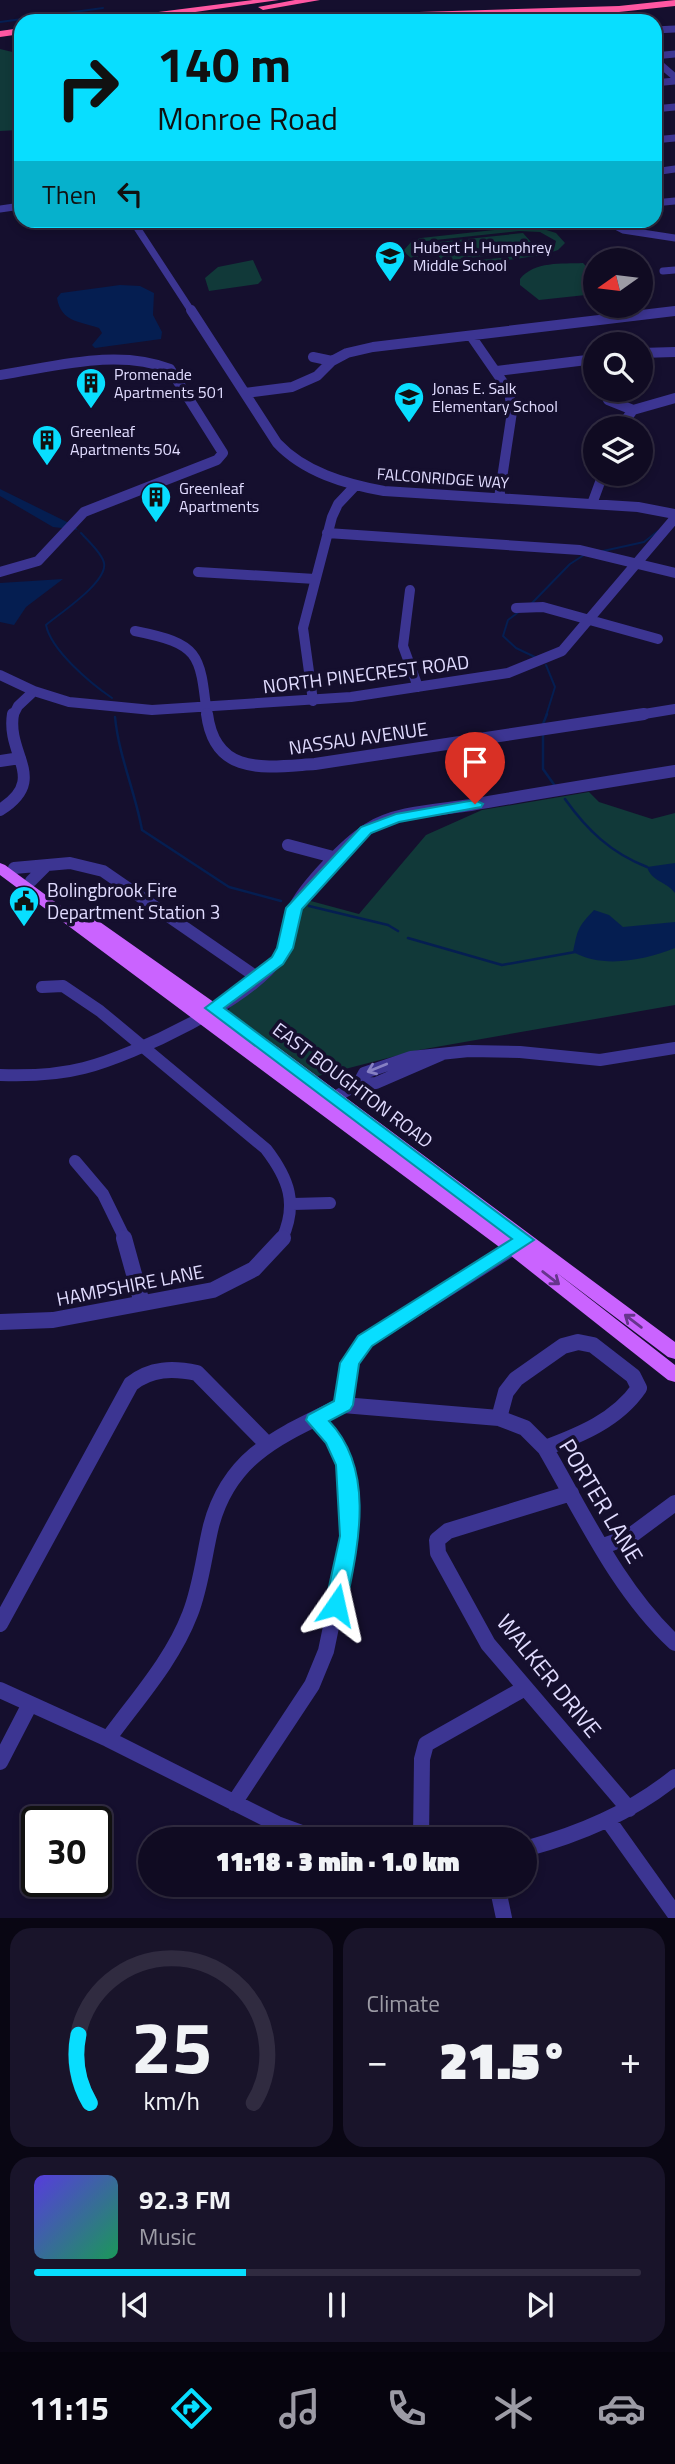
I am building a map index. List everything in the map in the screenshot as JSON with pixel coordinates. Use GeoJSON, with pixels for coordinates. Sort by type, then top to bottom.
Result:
{"type":"FeatureCollection","features":[{"type":"Feature","properties":{"kind":"highway"},"geometry":{"type":"LineString","coordinates":[[139,14],[241,0]]}},
{"type":"Feature","properties":{"kind":"highway"},"geometry":{"type":"LineString","coordinates":[[166,14],[274,0]]}},
{"type":"Feature","properties":{"kind":"highway"},"geometry":{"type":"LineString","coordinates":[[208,14],[315,0]]}},
{"type":"Feature","properties":{"kind":"highway"},"geometry":{"type":"LineString","coordinates":[[452,14],[619,9],[675,3]]}},
{"type":"Feature","properties":{"kind":"main road","name":"EAST BOUGHTON ROAD"},"geometry":{"type":"LineString","coordinates":[[0,858],[7,868],[519,1244],[675,1352]]}},
{"type":"Feature","properties":{"kind":"main road","name":"EAST BOUGHTON ROAD"},"geometry":{"type":"LineString","coordinates":[[7,868],[32,881],[206,1012]]}},
{"type":"Feature","properties":{"kind":"main road","name":"EAST BOUGHTON ROAD"},"geometry":{"type":"LineString","coordinates":[[519,1244],[675,1375]]}},
{"type":"Feature","properties":{"kind":"street"},"geometry":{"type":"LineString","coordinates":[[662,65],[675,79]]}},
{"type":"Feature","properties":{"kind":"street","name":"FALCONRIDGE WAY"},"geometry":{"type":"LineString","coordinates":[[137,228],[277,443],[294,461],[355,486],[384,491],[592,504],[675,516]]}},
{"type":"Feature","properties":{"kind":"street"},"geometry":{"type":"LineString","coordinates":[[619,228],[675,238]]}},
{"type":"Feature","properties":{"kind":"street"},"geometry":{"type":"LineString","coordinates":[[663,271],[675,270]]}},
{"type":"Feature","properties":{"kind":"street"},"geometry":{"type":"LineString","coordinates":[[245,393],[292,387],[317,376],[332,361],[347,353],[373,347],[675,312]]}},
{"type":"Feature","properties":{"kind":"street"},"geometry":{"type":"LineString","coordinates":[[471,336],[509,391],[512,412],[499,498]]}},
{"type":"Feature","properties":{"kind":"street"},"geometry":{"type":"LineString","coordinates":[[653,353],[675,352]]}},
{"type":"Feature","properties":{"kind":"street"},"geometry":{"type":"LineString","coordinates":[[313,356],[332,361]]}},
{"type":"Feature","properties":{"kind":"street"},"geometry":{"type":"LineString","coordinates":[[0,375],[132,359],[158,361],[170,369],[223,453],[217,460],[77,516],[38,563],[0,572]]}},
{"type":"Feature","properties":{"kind":"street"},"geometry":{"type":"LineString","coordinates":[[497,371],[583,360]]}},
{"type":"Feature","properties":{"kind":"street"},"geometry":{"type":"LineString","coordinates":[[613,402],[633,410],[675,398]]}},
{"type":"Feature","properties":{"kind":"street"},"geometry":{"type":"LineString","coordinates":[[629,416],[633,410]]}},
{"type":"Feature","properties":{"kind":"street"},"geometry":{"type":"LineString","coordinates":[[313,701],[303,628],[327,533],[338,504],[355,486]]}},
{"type":"Feature","properties":{"kind":"street"},"geometry":{"type":"LineString","coordinates":[[592,504],[599,486]]}},
{"type":"Feature","properties":{"kind":"street","name":"NORTH PINECREST ROAD"},"geometry":{"type":"LineString","coordinates":[[0,675],[34,691],[105,708],[152,710],[313,701],[508,673],[546,660],[562,651],[675,516]]}},
{"type":"Feature","properties":{"kind":"street"},"geometry":{"type":"LineString","coordinates":[[327,533],[580,550],[675,573]]}},
{"type":"Feature","properties":{"kind":"street"},"geometry":{"type":"LineString","coordinates":[[198,572],[315,579]]}},
{"type":"Feature","properties":{"kind":"street"},"geometry":{"type":"LineString","coordinates":[[410,590],[403,646],[418,687]]}},
{"type":"Feature","properties":{"kind":"street"},"geometry":{"type":"LineString","coordinates":[[516,608],[543,607],[658,639]]}},
{"type":"Feature","properties":{"kind":"street","name":"NASSAU AVENUE"},"geometry":{"type":"LineString","coordinates":[[135,631],[162,633],[185,643],[203,667],[210,737],[234,762],[279,767],[675,709]]}},
{"type":"Feature","properties":{"kind":"street"},"geometry":{"type":"LineString","coordinates":[[0,810],[20,794],[26,781],[11,722],[13,712],[34,691]]}},
{"type":"Feature","properties":{"kind":"street"},"geometry":{"type":"LineString","coordinates":[[0,761],[20,758]]}},
{"type":"Feature","properties":{"kind":"street"},"geometry":{"type":"LineString","coordinates":[[0,1075],[34,1075],[83,1068],[143,1046],[206,1012],[258,978],[277,961],[285,948],[294,908],[337,858],[366,830],[396,818],[646,780],[675,771]]}},
{"type":"Feature","properties":{"kind":"street"},"geometry":{"type":"LineString","coordinates":[[288,845],[337,858]]}},
{"type":"Feature","properties":{"kind":"street"},"geometry":{"type":"LineString","coordinates":[[7,868],[76,864],[107,873],[258,978]]}},
{"type":"Feature","properties":{"kind":"street"},"geometry":{"type":"LineString","coordinates":[[32,881],[46,866]]}},
{"type":"Feature","properties":{"kind":"street"},"geometry":{"type":"LineString","coordinates":[[42,987],[63,986],[143,1046],[282,1166],[292,1187],[293,1204],[330,1203]]}},
{"type":"Feature","properties":{"kind":"street"},"geometry":{"type":"LineString","coordinates":[[327,1101],[358,1084],[364,1073],[411,1057],[489,1050],[600,1060],[675,1048]]}},
{"type":"Feature","properties":{"kind":"street"},"geometry":{"type":"LineString","coordinates":[[75,1161],[109,1199],[121,1222],[142,1303]]}},
{"type":"Feature","properties":{"kind":"street","name":"HAMPSHIRE LANE"},"geometry":{"type":"LineString","coordinates":[[0,1322],[47,1320],[205,1292],[242,1277],[274,1252],[288,1231],[293,1204]]}},
{"type":"Feature","properties":{"kind":"street"},"geometry":{"type":"LineString","coordinates":[[108,1739],[177,1640],[190,1614],[219,1499],[233,1475],[268,1445],[343,1405],[349,1363],[365,1341],[519,1244]]}},
{"type":"Feature","properties":{"kind":"street"},"geometry":{"type":"LineString","coordinates":[[499,1418],[506,1392],[516,1380],[563,1346],[578,1342],[593,1346],[633,1376],[639,1388],[633,1399],[582,1434],[545,1448]]}},
{"type":"Feature","properties":{"kind":"street"},"geometry":{"type":"LineString","coordinates":[[0,1624],[131,1384],[140,1374],[184,1370],[197,1373],[268,1445]]}},
{"type":"Feature","properties":{"kind":"street","name":"PORTER LANE"},"geometry":{"type":"LineString","coordinates":[[343,1405],[499,1418],[525,1428],[545,1448],[631,1595],[649,1619],[675,1643]]}},
{"type":"Feature","properties":{"kind":"street"},"geometry":{"type":"LineString","coordinates":[[234,1803],[312,1685],[327,1651],[350,1536],[346,1465],[334,1439],[315,1420]]}},
{"type":"Feature","properties":{"kind":"street","name":"WALKER DRIVE"},"geometry":{"type":"LineString","coordinates":[[571,1493],[448,1531],[437,1540],[438,1553],[488,1644],[629,1809]]}},
{"type":"Feature","properties":{"kind":"street"},"geometry":{"type":"LineString","coordinates":[[603,1546],[629,1536],[675,1503]]}},
{"type":"Feature","properties":{"kind":"street"},"geometry":{"type":"LineString","coordinates":[[421,1827],[422,1759],[426,1744],[525,1688]]}},
{"type":"Feature","properties":{"kind":"street"},"geometry":{"type":"LineString","coordinates":[[0,1690],[108,1739],[234,1803],[290,1827]]}},
{"type":"Feature","properties":{"kind":"street"},"geometry":{"type":"LineString","coordinates":[[0,1762],[30,1704]]}},
{"type":"Feature","properties":{"kind":"street"},"geometry":{"type":"LineString","coordinates":[[537,1846],[578,1834],[608,1820],[675,1777]]}},
{"type":"Feature","properties":{"kind":"street"},"geometry":{"type":"LineString","coordinates":[[608,1820],[675,1914]]}},
{"type":"Feature","properties":{"kind":"street"},"geometry":{"type":"LineString","coordinates":[[501,1897],[505,1918]]}},
{"type":"Feature","properties":{"kind":"green space"},"geometry":{"type":"Polygon","coordinates":[[[0,49],[14,52],[14,130],[0,131],[0,49]]]}},
{"type":"Feature","properties":{"kind":"green space"},"geometry":{"type":"Polygon","coordinates":[[[513,228],[548,228],[543,229],[556,233],[565,243],[558,250],[543,255],[447,265],[413,259],[404,250],[412,241],[513,228]],[[519,231],[426,241],[413,250],[419,258],[467,260],[510,257],[545,250],[555,245],[556,241],[540,232],[519,231]]]}},
{"type":"Feature","properties":{"kind":"green space"},"geometry":{"type":"Polygon","coordinates":[[[523,233],[538,250],[442,261],[429,243],[523,233]]]}},
{"type":"Feature","properties":{"kind":"green space"},"geometry":{"type":"Polygon","coordinates":[[[253,260],[262,280],[258,284],[209,291],[205,278],[218,267],[253,260]]]}},
{"type":"Feature","properties":{"kind":"green space"},"geometry":{"type":"Polygon","coordinates":[[[583,263],[583,295],[539,300],[520,285],[520,279],[533,269],[583,263]]]}},
{"type":"Feature","properties":{"kind":"green space"},"geometry":{"type":"Polygon","coordinates":[[[589,792],[599,802],[652,819],[675,813],[675,1005],[419,1050],[314,1077],[228,1014],[234,1002],[279,966],[289,948],[307,900],[359,914],[426,835],[482,810],[589,792]]]}},
{"type":"Feature","properties":{"kind":"water"},"geometry":{"type":"Polygon","coordinates":[[[120,285],[140,286],[154,293],[153,315],[162,332],[161,339],[95,348],[92,345],[102,333],[99,328],[72,319],[62,312],[59,306],[57,298],[61,293],[120,285]]]}},
{"type":"Feature","properties":{"kind":"water"},"geometry":{"type":"Polygon","coordinates":[[[0,489],[75,526],[78,530],[53,527],[0,496],[0,489]]]}},
{"type":"Feature","properties":{"kind":"water"},"geometry":{"type":"Polygon","coordinates":[[[63,579],[26,607],[14,625],[0,622],[0,583],[63,579]]]}},
{"type":"Feature","properties":{"kind":"water"},"geometry":{"type":"Polygon","coordinates":[[[675,863],[675,893],[652,876],[647,867],[675,863]]]}},
{"type":"Feature","properties":{"kind":"water"},"geometry":{"type":"Polygon","coordinates":[[[594,910],[609,915],[623,927],[675,922],[675,948],[624,961],[598,960],[573,952],[579,929],[594,910]]]}},
{"type":"Feature","properties":{"kind":"waterway"},"geometry":{"type":"LineString","coordinates":[[59,14],[103,8]]}},
{"type":"Feature","properties":{"kind":"waterway"},"geometry":{"type":"LineString","coordinates":[[0,22],[14,20]]}},
{"type":"Feature","properties":{"kind":"waterway"},"geometry":{"type":"LineString","coordinates":[[603,551],[644,542],[658,531]]}},
{"type":"Feature","properties":{"kind":"waterway"},"geometry":{"type":"LineString","coordinates":[[81,533],[101,555],[103,571],[91,588],[46,625],[49,635],[63,655],[112,698]]}},
{"type":"Feature","properties":{"kind":"waterway"},"geometry":{"type":"LineString","coordinates":[[531,604],[570,564],[584,555]]}},
{"type":"Feature","properties":{"kind":"waterway"},"geometry":{"type":"LineString","coordinates":[[520,611],[508,620],[503,636],[516,648],[537,658]]}},
{"type":"Feature","properties":{"kind":"waterway"},"geometry":{"type":"LineString","coordinates":[[546,665],[555,687],[546,716]]}},
{"type":"Feature","properties":{"kind":"waterway"},"geometry":{"type":"LineString","coordinates":[[543,724],[547,714]]}},
{"type":"Feature","properties":{"kind":"waterway"},"geometry":{"type":"LineString","coordinates":[[115,717],[142,830],[229,887],[281,901]]}},
{"type":"Feature","properties":{"kind":"waterway"},"geometry":{"type":"LineString","coordinates":[[543,732],[543,769],[555,786]]}},
{"type":"Feature","properties":{"kind":"waterway"},"geometry":{"type":"LineString","coordinates":[[565,799],[582,821],[611,848],[647,867]]}},
{"type":"Feature","properties":{"kind":"waterway"},"geometry":{"type":"LineString","coordinates":[[309,906],[388,925],[398,931]]}},
{"type":"Feature","properties":{"kind":"waterway"},"geometry":{"type":"LineString","coordinates":[[408,938],[502,965],[575,952]]}},
{"type":"Feature","properties":{"kind":"place","name":"Hubert H. Humphrey Middle School"},"geometry":{"type":"Point","coordinates":[390,283]}},
{"type":"Feature","properties":{"kind":"place","name":"Promenade Apartments 501"},"geometry":{"type":"Point","coordinates":[91,410]}},
{"type":"Feature","properties":{"kind":"place","name":"Jonas E. Salk Elementary School"},"geometry":{"type":"Point","coordinates":[409,424]}},
{"type":"Feature","properties":{"kind":"place","name":"Greenleaf Apartments 504"},"geometry":{"type":"Point","coordinates":[47,467]}},
{"type":"Feature","properties":{"kind":"place","name":"Greenleaf Apartments"},"geometry":{"type":"Point","coordinates":[156,524]}},
{"type":"Feature","properties":{"kind":"place","name":"Bolingbrook Fire Department Station 3"},"geometry":{"type":"Point","coordinates":[24,928]}},
{"type":"Feature","properties":{"kind":"route"},"geometry":{"type":"LineString","coordinates":[[336,1605],[350,1536],[346,1465],[334,1439],[315,1420],[343,1405],[349,1363],[365,1341],[525,1240],[214,1008],[258,978],[277,961],[285,948],[294,908],[337,858],[366,830],[396,818],[475,804]]}}]}
